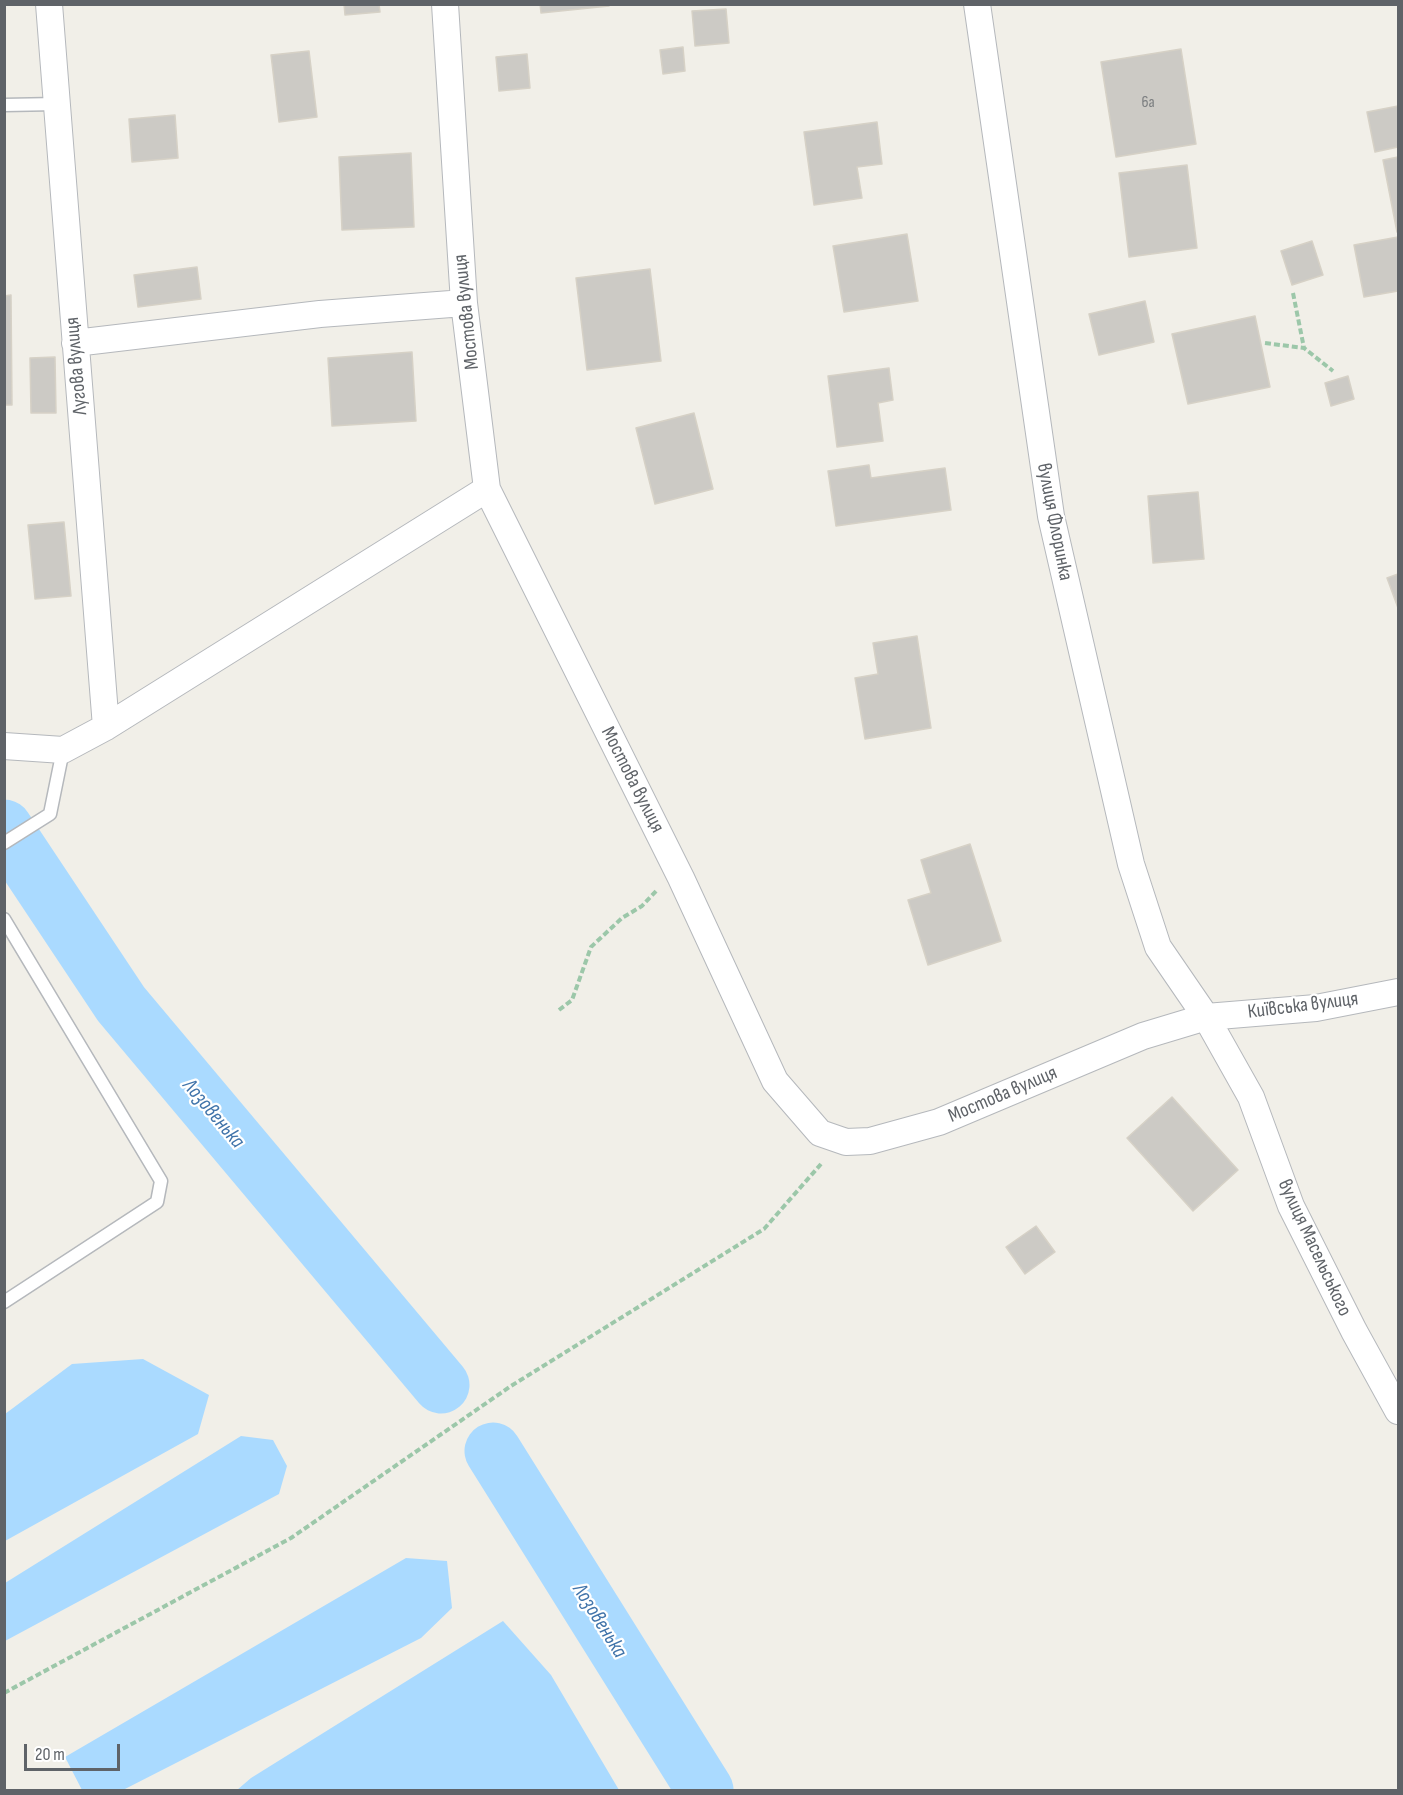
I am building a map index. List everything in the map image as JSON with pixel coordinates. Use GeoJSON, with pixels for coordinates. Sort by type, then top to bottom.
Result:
{"type":"FeatureCollection","features":[{"type":"Feature","properties":{"kind":"street","name":"Лугова вулиця"},"geometry":{"type":"LineString","coordinates":[[49,4],[106,727]]}},
{"type":"Feature","properties":{"kind":"street","name":"Мостова вулиця"},"geometry":{"type":"LineString","coordinates":[[445,4],[464,303],[487,489],[681,878],[775,1081],[820,1133],[846,1142],[870,1141],[939,1122],[1143,1036],[1206,1017]]}},
{"type":"Feature","properties":{"kind":"street","name":"вулиця Флоринка"},"geometry":{"type":"LineString","coordinates":[[977,4],[1050,516],[1131,864],[1158,947],[1206,1017]]}},
{"type":"Feature","properties":{"kind":"street"},"geometry":{"type":"LineString","coordinates":[[75,343],[264,320],[464,303]]}},
{"type":"Feature","properties":{"kind":"street"},"geometry":{"type":"LineString","coordinates":[[7,746],[63,750],[106,727],[487,489]]}},
{"type":"Feature","properties":{"kind":"street","name":"Київська вулиця"},"geometry":{"type":"LineString","coordinates":[[1206,1017],[1316,1008],[1398,992]]}},
{"type":"Feature","properties":{"kind":"street","name":"вулиця Масельського"},"geometry":{"type":"LineString","coordinates":[[1206,1017],[1251,1097],[1291,1206],[1354,1331],[1398,1411]]}},
{"type":"Feature","properties":{"kind":"lane"},"geometry":{"type":"LineString","coordinates":[[4,105],[57,104]]}},
{"type":"Feature","properties":{"kind":"lane"},"geometry":{"type":"LineString","coordinates":[[4,843],[50,814],[63,750]]}},
{"type":"Feature","properties":{"kind":"lane"},"geometry":{"type":"LineString","coordinates":[[4,919],[161,1181],[157,1202],[4,1302]]}},
{"type":"Feature","properties":{"kind":"path"},"geometry":{"type":"LineString","coordinates":[[1293,293],[1304,348]]}},
{"type":"Feature","properties":{"kind":"path"},"geometry":{"type":"LineString","coordinates":[[1265,344],[1304,348],[1333,371]]}},
{"type":"Feature","properties":{"kind":"path"},"geometry":{"type":"LineString","coordinates":[[559,1010],[572,1000],[591,947],[622,918],[642,906],[661,886],[681,878]]}},
{"type":"Feature","properties":{"kind":"path"},"geometry":{"type":"LineString","coordinates":[[4,1693],[291,1538],[511,1386],[764,1229],[815,1169],[846,1142]]}},
{"type":"Feature","properties":{"kind":"water"},"geometry":{"type":"Polygon","coordinates":[[[143,1359],[209,1395],[198,1434],[5,1541],[5,1414],[72,1364],[143,1359]]]}},
{"type":"Feature","properties":{"kind":"water"},"geometry":{"type":"Polygon","coordinates":[[[241,1436],[273,1440],[287,1466],[279,1494],[5,1641],[5,1583],[241,1436]]]}},
{"type":"Feature","properties":{"kind":"water"},"geometry":{"type":"Polygon","coordinates":[[[406,1558],[447,1561],[452,1608],[421,1638],[123,1790],[82,1790],[65,1757],[406,1558]]]}},
{"type":"Feature","properties":{"kind":"water"},"geometry":{"type":"Polygon","coordinates":[[[503,1621],[551,1675],[619,1790],[237,1790],[251,1778],[503,1621]]]}},
{"type":"Feature","properties":{"kind":"building"},"geometry":{"type":"Polygon","coordinates":[[[344,4],[379,4],[380,12],[345,15],[344,4]]]}},
{"type":"Feature","properties":{"kind":"building"},"geometry":{"type":"Polygon","coordinates":[[[540,4],[608,4],[609,6],[541,13],[540,4]]]}},
{"type":"Feature","properties":{"kind":"building"},"geometry":{"type":"Polygon","coordinates":[[[726,9],[729,43],[695,46],[692,11],[726,9]]]}},
{"type":"Feature","properties":{"kind":"building"},"geometry":{"type":"Polygon","coordinates":[[[683,47],[685,71],[663,74],[660,50],[683,47]]]}},
{"type":"Feature","properties":{"kind":"building"},"geometry":{"type":"Polygon","coordinates":[[[1181,49],[1196,144],[1116,157],[1101,62],[1181,49]]]}},
{"type":"Feature","properties":{"kind":"building"},"geometry":{"type":"Polygon","coordinates":[[[309,51],[317,117],[279,122],[271,55],[309,51]]]}},
{"type":"Feature","properties":{"kind":"building"},"geometry":{"type":"Polygon","coordinates":[[[527,54],[530,88],[499,91],[496,57],[527,54]]]}},
{"type":"Feature","properties":{"kind":"building"},"geometry":{"type":"Polygon","coordinates":[[[1398,106],[1398,147],[1375,152],[1367,112],[1398,106]]]}},
{"type":"Feature","properties":{"kind":"building"},"geometry":{"type":"Polygon","coordinates":[[[175,115],[178,158],[132,162],[129,119],[175,115]]]}},
{"type":"Feature","properties":{"kind":"building"},"geometry":{"type":"Polygon","coordinates":[[[877,122],[882,164],[857,167],[862,198],[814,205],[804,132],[877,122]]]}},
{"type":"Feature","properties":{"kind":"building"},"geometry":{"type":"Polygon","coordinates":[[[411,153],[414,227],[342,230],[339,157],[411,153]]]}},
{"type":"Feature","properties":{"kind":"building"},"geometry":{"type":"Polygon","coordinates":[[[1398,157],[1398,232],[1397,232],[1383,160],[1398,157]]]}},
{"type":"Feature","properties":{"kind":"building"},"geometry":{"type":"Polygon","coordinates":[[[1187,165],[1197,248],[1129,257],[1119,173],[1187,165]]]}},
{"type":"Feature","properties":{"kind":"building"},"geometry":{"type":"Polygon","coordinates":[[[907,234],[918,301],[844,312],[833,246],[907,234]]]}},
{"type":"Feature","properties":{"kind":"building"},"geometry":{"type":"Polygon","coordinates":[[[1398,237],[1398,291],[1364,297],[1354,245],[1398,237]]]}},
{"type":"Feature","properties":{"kind":"building"},"geometry":{"type":"Polygon","coordinates":[[[1312,241],[1323,275],[1292,285],[1281,251],[1312,241]]]}},
{"type":"Feature","properties":{"kind":"building"},"geometry":{"type":"Polygon","coordinates":[[[197,267],[201,299],[138,307],[134,275],[197,267]]]}},
{"type":"Feature","properties":{"kind":"building"},"geometry":{"type":"Polygon","coordinates":[[[650,269],[661,361],[587,370],[576,278],[650,269]]]}},
{"type":"Feature","properties":{"kind":"building"},"geometry":{"type":"Polygon","coordinates":[[[11,295],[12,405],[4,405],[4,296],[11,295]]]}},
{"type":"Feature","properties":{"kind":"building"},"geometry":{"type":"Polygon","coordinates":[[[1145,301],[1154,342],[1099,355],[1089,314],[1145,301]]]}},
{"type":"Feature","properties":{"kind":"building"},"geometry":{"type":"Polygon","coordinates":[[[1255,316],[1270,387],[1188,404],[1172,334],[1255,316]]]}},
{"type":"Feature","properties":{"kind":"building"},"geometry":{"type":"Polygon","coordinates":[[[412,352],[416,421],[332,426],[328,358],[412,352]]]}},
{"type":"Feature","properties":{"kind":"building"},"geometry":{"type":"Polygon","coordinates":[[[55,357],[56,413],[31,413],[30,358],[55,357]]]}},
{"type":"Feature","properties":{"kind":"building"},"geometry":{"type":"Polygon","coordinates":[[[889,368],[893,400],[878,403],[883,441],[837,447],[828,376],[889,368]]]}},
{"type":"Feature","properties":{"kind":"building"},"geometry":{"type":"Polygon","coordinates":[[[1348,376],[1354,399],[1331,406],[1325,383],[1348,376]]]}},
{"type":"Feature","properties":{"kind":"building"},"geometry":{"type":"Polygon","coordinates":[[[694,413],[713,489],[655,504],[636,428],[694,413]]]}},
{"type":"Feature","properties":{"kind":"building"},"geometry":{"type":"Polygon","coordinates":[[[869,465],[871,478],[945,468],[951,510],[836,526],[828,471],[869,465]]]}},
{"type":"Feature","properties":{"kind":"building"},"geometry":{"type":"Polygon","coordinates":[[[1198,492],[1204,559],[1153,563],[1148,496],[1198,492]]]}},
{"type":"Feature","properties":{"kind":"building"},"geometry":{"type":"Polygon","coordinates":[[[64,522],[71,596],[35,599],[28,525],[64,522]]]}},
{"type":"Feature","properties":{"kind":"building"},"geometry":{"type":"Polygon","coordinates":[[[1398,574],[1398,608],[1387,578],[1398,574]]]}},
{"type":"Feature","properties":{"kind":"building"},"geometry":{"type":"Polygon","coordinates":[[[917,636],[931,728],[865,739],[855,678],[878,674],[873,643],[917,636]]]}},
{"type":"Feature","properties":{"kind":"building"},"geometry":{"type":"Polygon","coordinates":[[[970,844],[1001,941],[928,965],[908,900],[931,893],[921,860],[970,844]]]}},
{"type":"Feature","properties":{"kind":"building"},"geometry":{"type":"Polygon","coordinates":[[[1172,1097],[1238,1170],[1193,1211],[1127,1138],[1172,1097]]]}},
{"type":"Feature","properties":{"kind":"building"},"geometry":{"type":"Polygon","coordinates":[[[1036,1226],[1055,1252],[1025,1274],[1006,1247],[1036,1226]]]}},
{"type":"Feature","properties":{"kind":"waterway","name":"Лозовенька"},"geometry":{"type":"LineString","coordinates":[[4,828],[121,1004],[441,1385]]}},
{"type":"Feature","properties":{"kind":"waterway","name":"Лозовенька"},"geometry":{"type":"LineString","coordinates":[[493,1451],[705,1790]]}}]}
